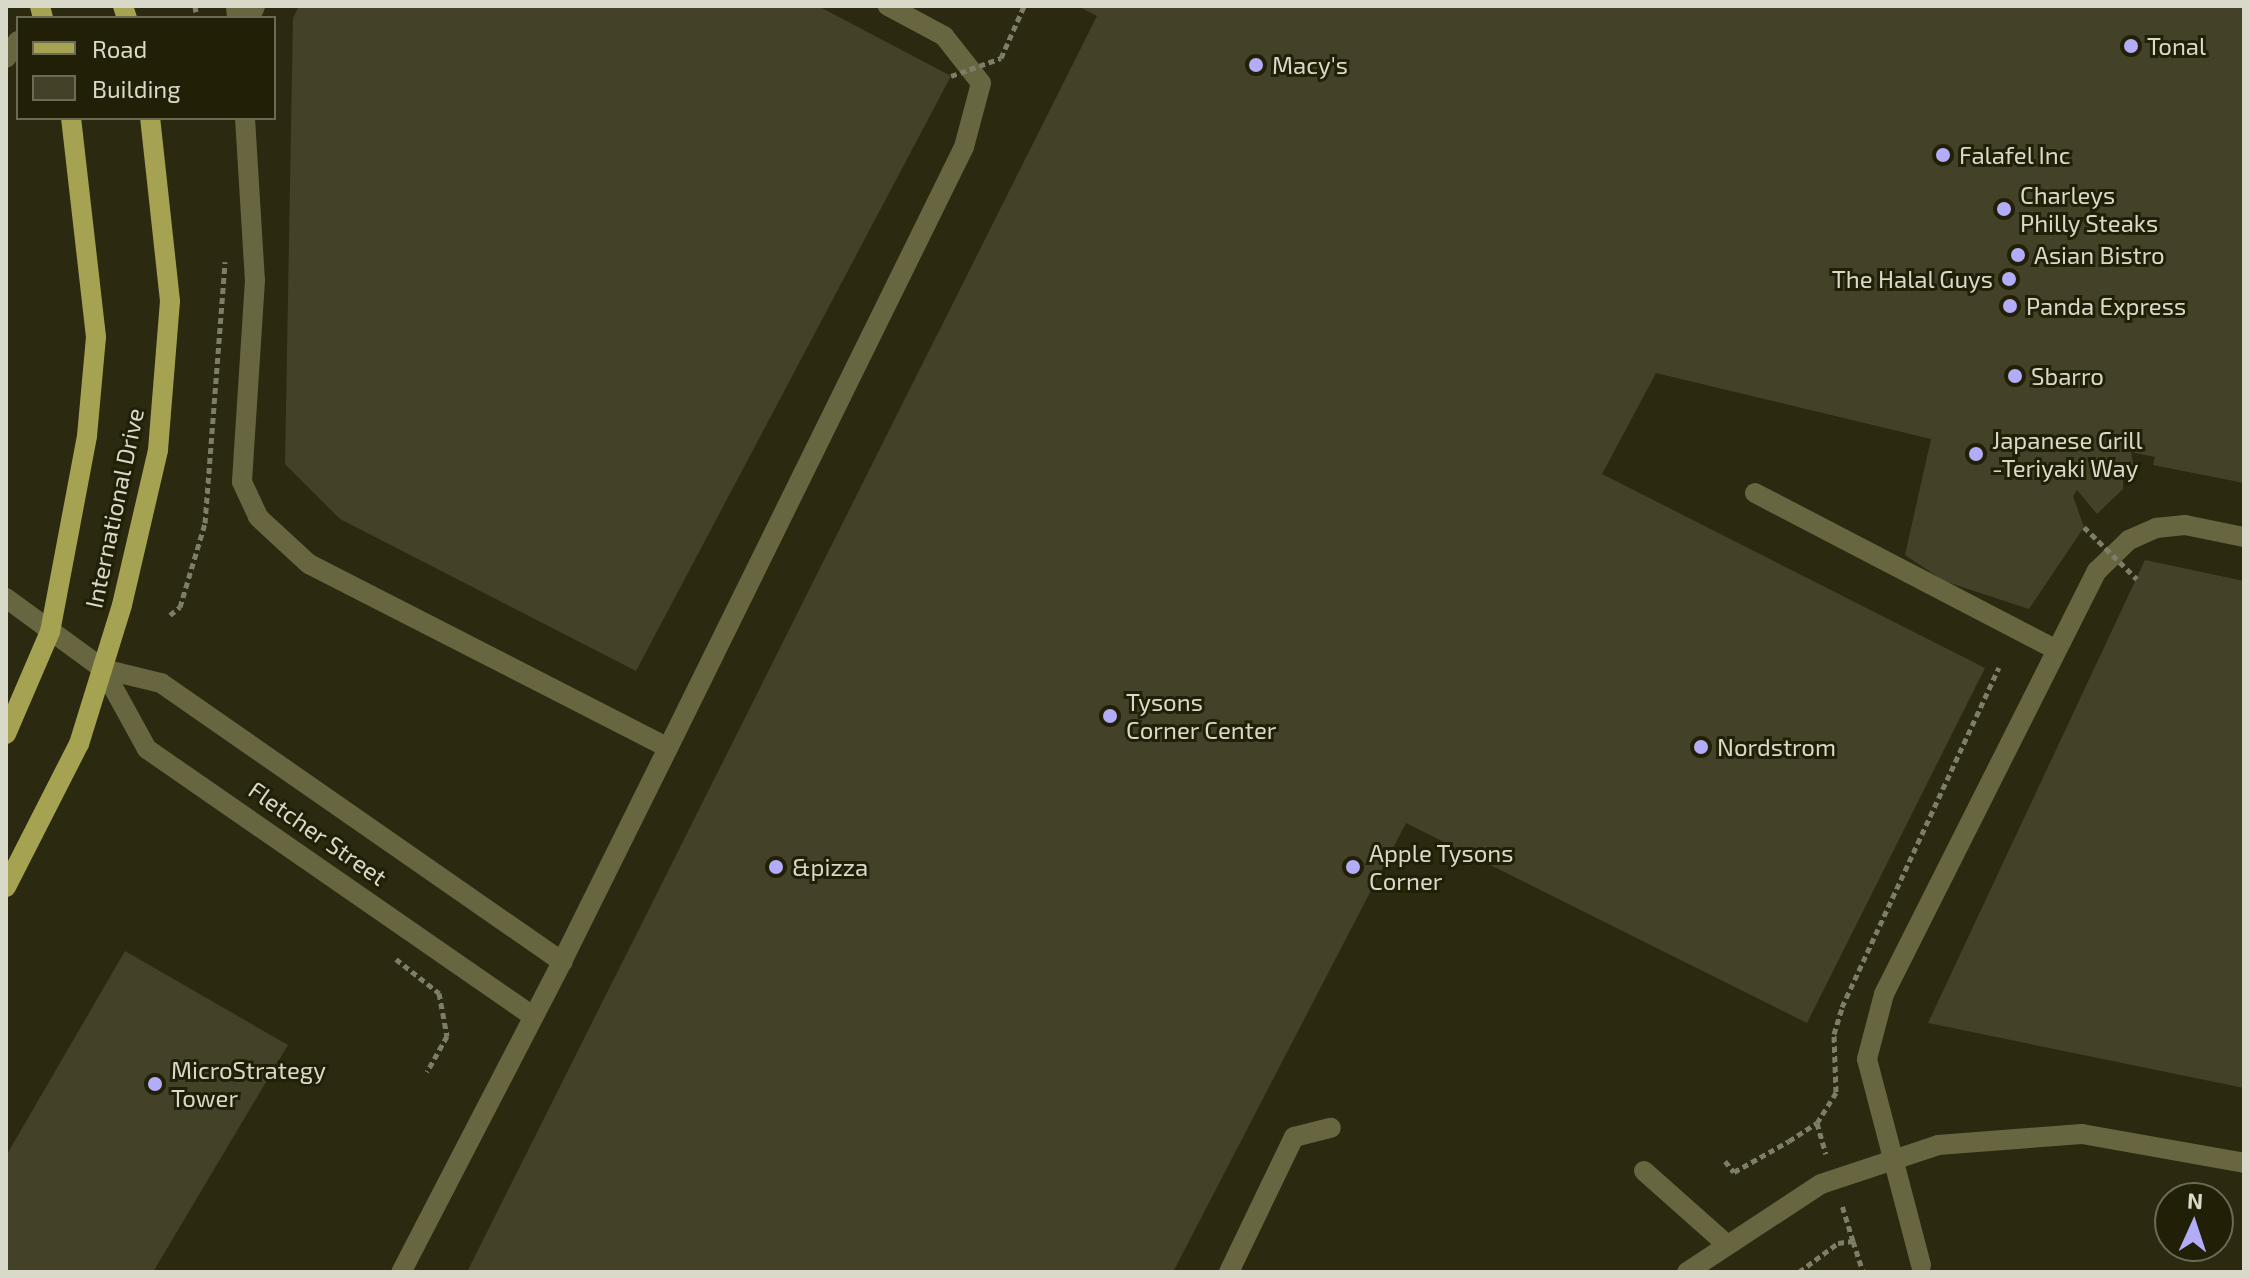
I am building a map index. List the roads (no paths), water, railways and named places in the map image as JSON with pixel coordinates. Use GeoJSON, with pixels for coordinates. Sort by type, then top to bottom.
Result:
{"type":"FeatureCollection","features":[{"type":"Feature","properties":{"kind":"main road","name":"International Drive"},"geometry":{"type":"LineString","coordinates":[[6,734],[50,632],[87,436],[96,337],[71,120]]}},
{"type":"Feature","properties":{"kind":"main road","name":"International Drive"},"geometry":{"type":"LineString","coordinates":[[6,887],[79,744],[103,669],[144,512],[166,379],[169,256],[150,120]]}},
{"type":"Feature","properties":{"kind":"street"},"geometry":{"type":"LineString","coordinates":[[401,1272],[562,962],[964,147],[981,83],[944,36],[888,6]]}},
{"type":"Feature","properties":{"kind":"street"},"geometry":{"type":"LineString","coordinates":[[245,120],[255,280],[242,482],[258,517],[309,564],[668,748]]}},
{"type":"Feature","properties":{"kind":"street"},"geometry":{"type":"LineString","coordinates":[[1755,493],[2057,650]]}},
{"type":"Feature","properties":{"kind":"street"},"geometry":{"type":"LineString","coordinates":[[1921,1265],[1867,1059],[1870,1027],[2097,571],[2129,540],[2185,525],[2244,537]]}},
{"type":"Feature","properties":{"kind":"street","name":"Fletcher Street"},"geometry":{"type":"LineString","coordinates":[[6,598],[103,669],[161,683],[562,962]]}},
{"type":"Feature","properties":{"kind":"street","name":"Fletcher Street"},"geometry":{"type":"LineString","coordinates":[[103,669],[147,749],[532,1016]]}},
{"type":"Feature","properties":{"kind":"street"},"geometry":{"type":"LineString","coordinates":[[1229,1272],[1294,1137],[1331,1128]]}},
{"type":"Feature","properties":{"kind":"street"},"geometry":{"type":"LineString","coordinates":[[1687,1272],[1725,1243],[1821,1184],[1892,1155],[2012,1135],[2082,1134],[2244,1163]]}},
{"type":"Feature","properties":{"kind":"street"},"geometry":{"type":"LineString","coordinates":[[1644,1171],[1725,1243]]}},
{"type":"Feature","properties":{"kind":"place","name":"Tonal"},"geometry":{"type":"Point","coordinates":[2131,46]}},
{"type":"Feature","properties":{"kind":"place","name":"Macy's"},"geometry":{"type":"Point","coordinates":[1256,65]}},
{"type":"Feature","properties":{"kind":"place","name":"Falafel Inc"},"geometry":{"type":"Point","coordinates":[1943,155]}},
{"type":"Feature","properties":{"kind":"place","name":"Charleys Philly Steaks"},"geometry":{"type":"Point","coordinates":[2004,209]}},
{"type":"Feature","properties":{"kind":"place","name":"Asian Bistro"},"geometry":{"type":"Point","coordinates":[2018,255]}},
{"type":"Feature","properties":{"kind":"place","name":"The Halal Guys"},"geometry":{"type":"Point","coordinates":[2009,279]}},
{"type":"Feature","properties":{"kind":"place","name":"Panda Express"},"geometry":{"type":"Point","coordinates":[2010,306]}},
{"type":"Feature","properties":{"kind":"place","name":"Sbarro"},"geometry":{"type":"Point","coordinates":[2015,376]}},
{"type":"Feature","properties":{"kind":"place","name":"Japanese Grill -Teriyaki Way"},"geometry":{"type":"Point","coordinates":[1976,454]}},
{"type":"Feature","properties":{"kind":"place","name":"Tysons Corner Center"},"geometry":{"type":"Point","coordinates":[1110,716]}},
{"type":"Feature","properties":{"kind":"place","name":"Nordstrom"},"geometry":{"type":"Point","coordinates":[1701,747]}},
{"type":"Feature","properties":{"kind":"place","name":"&pizza"},"geometry":{"type":"Point","coordinates":[776,867]}},
{"type":"Feature","properties":{"kind":"place","name":"Apple Tysons Corner"},"geometry":{"type":"Point","coordinates":[1353,867]}},
{"type":"Feature","properties":{"kind":"place","name":"MicroStrategy Tower"},"geometry":{"type":"Point","coordinates":[155,1084]}}]}
